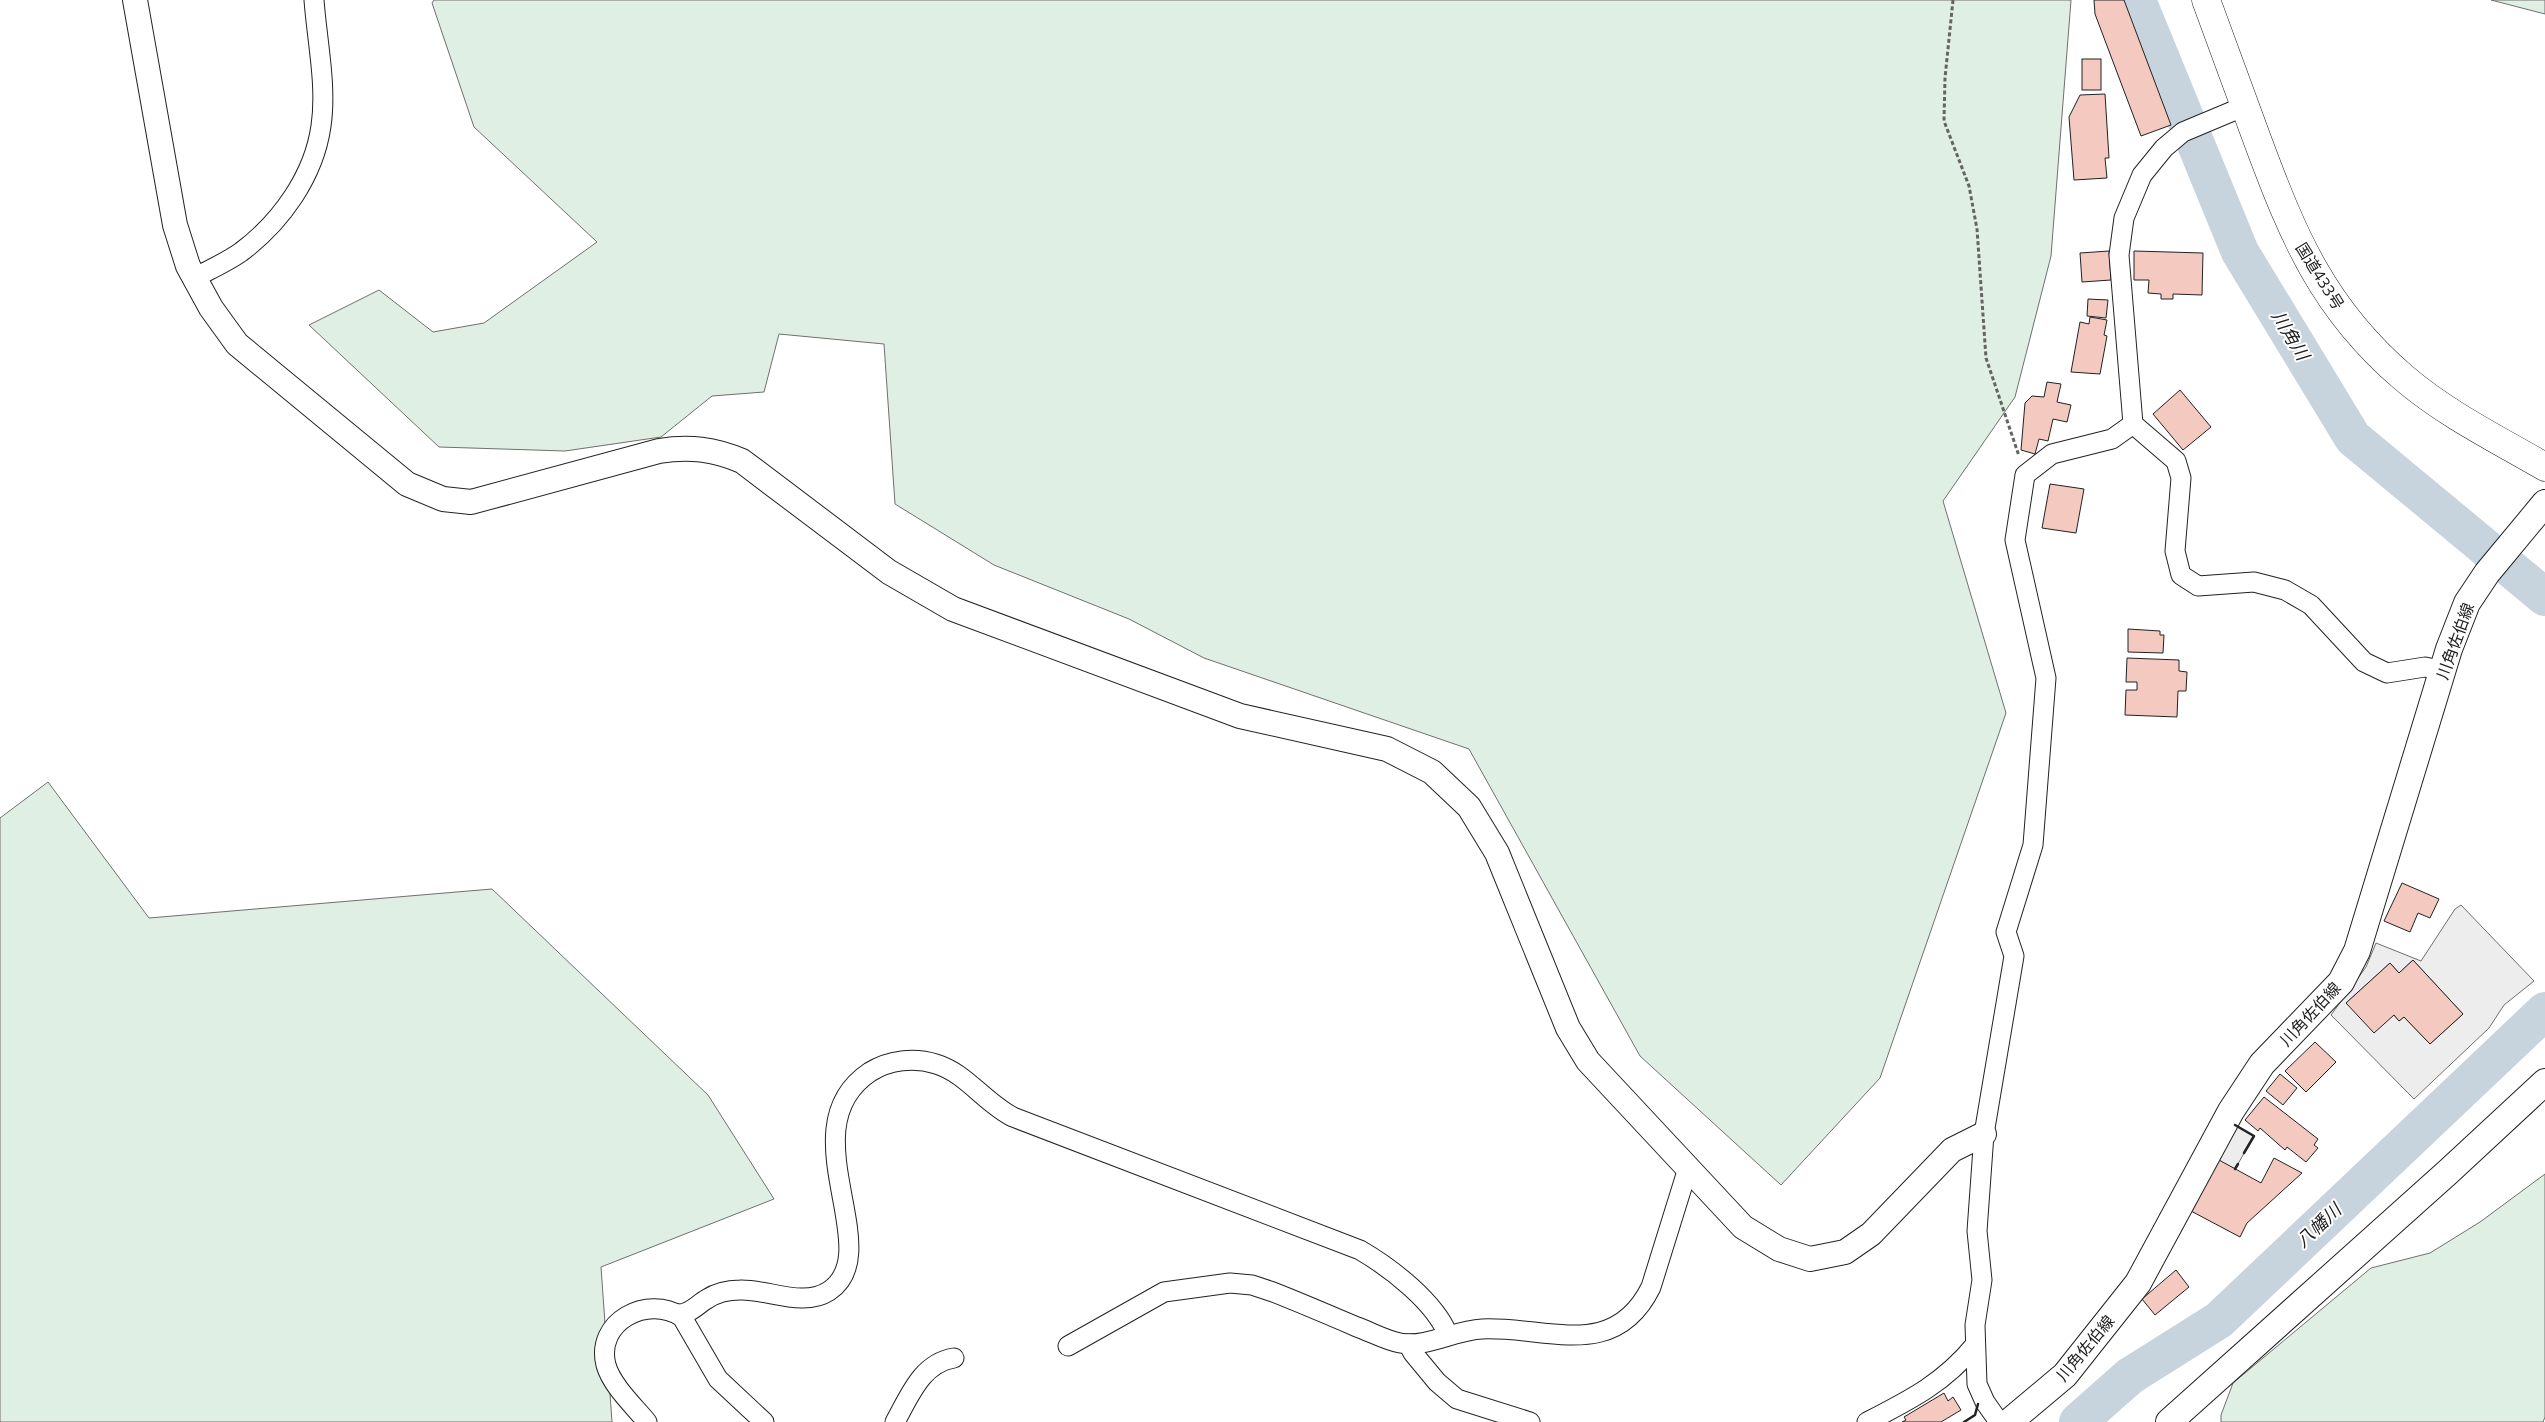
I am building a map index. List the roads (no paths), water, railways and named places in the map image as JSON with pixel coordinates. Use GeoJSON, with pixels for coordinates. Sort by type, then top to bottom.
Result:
{"type":"FeatureCollection","features":[{"type":"Feature","properties":{"kind":"highway","name":"国道433号"},"geometry":{"type":"LineString","coordinates":[[2206,0],[2294,236],[2331,298],[2353,327],[2391,366],[2433,400],[2545,467]]}},
{"type":"Feature","properties":{"kind":"main road","name":"川角佐伯線"},"geometry":{"type":"LineString","coordinates":[[2009,1422],[2065,1375],[2138,1283],[2232,1111],[2262,1064],[2341,982],[2358,950],[2443,671],[2467,603],[2487,573],[2545,503]]}},
{"type":"Feature","properties":{"kind":"main road"},"geometry":{"type":"LineString","coordinates":[[2169,1422],[2454,1167],[2545,1082]]}},
{"type":"Feature","properties":{"kind":"street"},"geometry":{"type":"LineString","coordinates":[[135,0],[175,225],[194,278],[210,308],[237,344],[407,484],[443,499],[471,502],[680,447],[722,452],[742,461],[889,572],[953,610],[1240,716],[1387,749],[1432,772],[1469,807],[1497,853],[1568,1028],[1588,1061],[1743,1227],[1778,1249],[1810,1259],[1845,1252],[1872,1234],[1952,1150],[1984,1134]]}},
{"type":"Feature","properties":{"kind":"street"},"geometry":{"type":"LineString","coordinates":[[194,278],[241,252],[281,217],[316,152],[321,125],[322,93],[314,0]]}},
{"type":"Feature","properties":{"kind":"street"},"geometry":{"type":"LineString","coordinates":[[2245,106],[2182,132],[2164,148],[2142,175],[2124,218],[2119,254],[2133,424],[2176,461],[2180,478],[2175,552],[2180,575],[2198,586],[2254,582],[2285,590],[2312,605],[2364,662],[2379,670],[2387,673],[2425,667],[2443,671]]}},
{"type":"Feature","properties":{"kind":"street"},"geometry":{"type":"LineString","coordinates":[[1999,1422],[1985,1402],[1977,1384],[1975,1325],[1982,1280],[1976,1231],[1984,1134],[2014,956],[2006,932],[2033,845],[2046,678],[2015,540],[2025,475],[2052,454],[2112,439],[2133,424]]}},
{"type":"Feature","properties":{"kind":"street"},"geometry":{"type":"LineString","coordinates":[[647,1422],[606,1367],[604,1351],[608,1336],[616,1323],[628,1314],[643,1309],[678,1314],[686,1313],[708,1298],[739,1290],[796,1298],[813,1298],[829,1291],[841,1280],[848,1264],[849,1248],[835,1147],[837,1116],[851,1088],[862,1077],[890,1063],[921,1061],[951,1071],[994,1106],[1013,1117],[1360,1250],[1385,1267],[1425,1301],[1435,1312],[1448,1335]]}},
{"type":"Feature","properties":{"kind":"street"},"geometry":{"type":"LineString","coordinates":[[1068,1346],[1164,1292],[1230,1282],[1252,1285],[1273,1292],[1389,1340],[1408,1344],[1482,1329],[1580,1335],[1598,1334],[1616,1328],[1631,1317],[1643,1303],[1651,1287],[1688,1168]]}},
{"type":"Feature","properties":{"kind":"street"},"geometry":{"type":"LineString","coordinates":[[678,1314],[684,1319],[718,1379],[764,1422]]}},
{"type":"Feature","properties":{"kind":"street"},"geometry":{"type":"LineString","coordinates":[[1408,1344],[1412,1353],[1437,1382],[1456,1398],[1530,1422]]}},
{"type":"Feature","properties":{"kind":"street"},"geometry":{"type":"LineString","coordinates":[[1867,1422],[1942,1380],[1960,1364],[1975,1345]]}},
{"type":"Feature","properties":{"kind":"street"},"geometry":{"type":"LineString","coordinates":[[896,1422],[922,1377],[930,1367],[941,1360],[954,1358]]}},
{"type":"Feature","properties":{"kind":"waterway","name":"川角川"},"geometry":{"type":"LineString","coordinates":[[2137,0],[2240,252],[2353,438],[2545,597]]}},
{"type":"Feature","properties":{"kind":"waterway","name":"八幡川"},"geometry":{"type":"LineString","coordinates":[[2078,1422],[2130,1376],[2219,1320],[2545,1011]]}}]}
